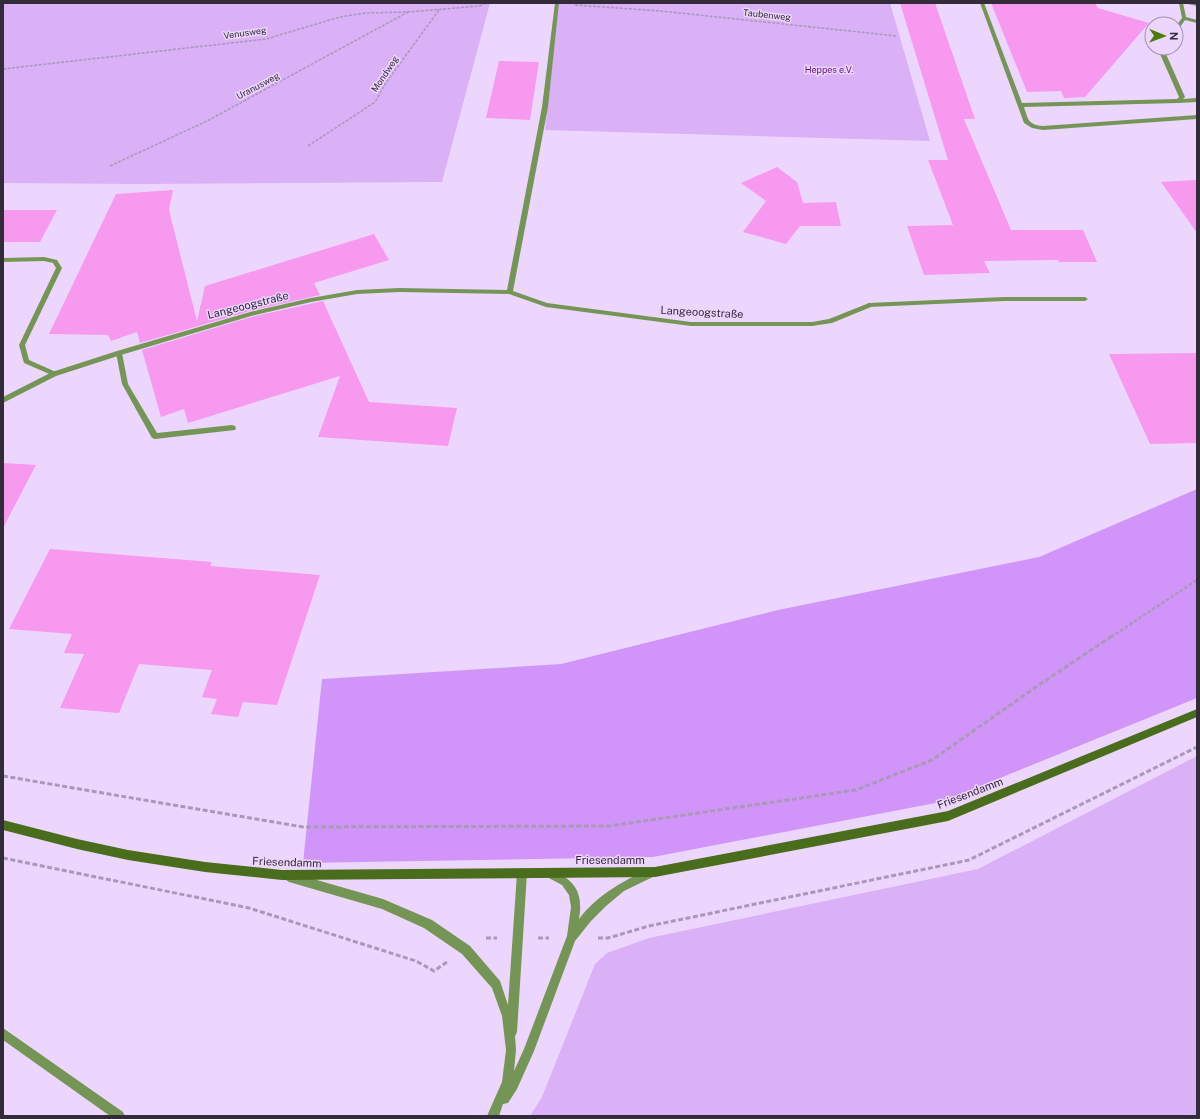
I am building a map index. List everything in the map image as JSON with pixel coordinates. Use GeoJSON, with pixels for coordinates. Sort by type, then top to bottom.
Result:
{"type":"FeatureCollection","features":[{"type":"Feature","properties":{"kind":"main road","name":"Friesendamm"},"geometry":{"type":"LineString","coordinates":[[3,825],[78,844],[167,862],[224,870],[282,875],[655,872],[948,816],[1197,714]]}},
{"type":"Feature","properties":{"kind":"street"},"geometry":{"type":"LineString","coordinates":[[510,292],[545,107],[557,3]]}},
{"type":"Feature","properties":{"kind":"street"},"geometry":{"type":"LineString","coordinates":[[982,3],[1027,123],[1034,127],[1043,128],[1197,117]]}},
{"type":"Feature","properties":{"kind":"street"},"geometry":{"type":"LineString","coordinates":[[1181,3],[1184,16]]}},
{"type":"Feature","properties":{"kind":"street"},"geometry":{"type":"LineString","coordinates":[[1190,3],[1197,5]]}},
{"type":"Feature","properties":{"kind":"street"},"geometry":{"type":"LineString","coordinates":[[1184,18],[1197,22]]}},
{"type":"Feature","properties":{"kind":"street"},"geometry":{"type":"LineString","coordinates":[[1164,56],[1182,97],[1178,101]]}},
{"type":"Feature","properties":{"kind":"street"},"geometry":{"type":"LineString","coordinates":[[1020,105],[1197,100]]}},
{"type":"Feature","properties":{"kind":"street"},"geometry":{"type":"LineString","coordinates":[[3,260],[44,259],[55,262],[59,268],[22,345],[26,361],[54,374]]}},
{"type":"Feature","properties":{"kind":"street","name":"Langeoogstraße"},"geometry":{"type":"LineString","coordinates":[[3,400],[54,374],[119,353],[250,314],[311,300],[349,294],[399,290],[510,292],[546,305],[691,324],[812,324],[830,321],[869,305],[978,298],[1085,299]]}},
{"type":"Feature","properties":{"kind":"street"},"geometry":{"type":"LineString","coordinates":[[119,353],[125,384],[154,436],[232,428]]}},
{"type":"Feature","properties":{"kind":"street"},"geometry":{"type":"LineString","coordinates":[[571,938],[587,916],[602,902],[621,888],[655,872]]}},
{"type":"Feature","properties":{"kind":"street"},"geometry":{"type":"LineString","coordinates":[[522,873],[511,1050],[507,1082],[493,1116],[513,1085],[529,1051],[571,938],[576,910],[574,893],[564,882],[547,873]]}},
{"type":"Feature","properties":{"kind":"street"},"geometry":{"type":"LineString","coordinates":[[282,875],[383,904],[428,924],[466,950],[496,985],[506,1016],[511,1050]]}},
{"type":"Feature","properties":{"kind":"street"},"geometry":{"type":"LineString","coordinates":[[3,1033],[119,1116]]}},
{"type":"Feature","properties":{"kind":"path","name":"Venusweg"},"geometry":{"type":"LineString","coordinates":[[3,69],[266,39],[340,17],[365,13],[439,10],[479,6],[487,3]]}},
{"type":"Feature","properties":{"kind":"path","name":"Taubenweg"},"geometry":{"type":"LineString","coordinates":[[570,5],[661,11],[897,36]]}},
{"type":"Feature","properties":{"kind":"path","name":"Mondweg"},"geometry":{"type":"LineString","coordinates":[[308,146],[375,102],[385,84],[439,10]]}},
{"type":"Feature","properties":{"kind":"path","name":"Uranusweg"},"geometry":{"type":"LineString","coordinates":[[110,166],[207,121],[408,12]]}},
{"type":"Feature","properties":{"kind":"path"},"geometry":{"type":"LineString","coordinates":[[3,776],[303,827],[609,826],[856,790],[932,760],[1033,689],[1197,580]]}},
{"type":"Feature","properties":{"kind":"path"},"geometry":{"type":"LineString","coordinates":[[3,858],[249,908],[416,961],[434,971],[482,938],[608,938],[649,926],[969,860],[1197,747]]}},
{"type":"Feature","properties":{"kind":"green space"},"geometry":{"type":"Polygon","coordinates":[[[3,3],[490,3],[442,182],[139,184],[3,183],[3,3]]]}},
{"type":"Feature","properties":{"kind":"green space","name":"Heppes e.V."},"geometry":{"type":"Polygon","coordinates":[[[559,3],[890,3],[930,141],[545,130],[559,3]]]}},
{"type":"Feature","properties":{"kind":"green space"},"geometry":{"type":"Polygon","coordinates":[[[1197,756],[1197,1116],[530,1116],[542,1097],[595,964],[607,953],[649,938],[978,869],[1197,756]]]}},
{"type":"Feature","properties":{"kind":"shaded area"},"geometry":{"type":"Polygon","coordinates":[[[1197,489],[1197,698],[941,802],[653,857],[303,863],[322,679],[561,664],[778,610],[1039,557],[1197,489]]]}},
{"type":"Feature","properties":{"kind":"building"},"geometry":{"type":"Polygon","coordinates":[[[900,3],[935,3],[975,119],[964,119],[1011,230],[1083,230],[1097,262],[1059,262],[1058,260],[984,261],[990,273],[924,275],[907,226],[953,225],[928,160],[948,160],[900,3]]]}},
{"type":"Feature","properties":{"kind":"building"},"geometry":{"type":"Polygon","coordinates":[[[991,3],[1095,3],[1098,8],[1144,22],[1144,29],[1085,97],[1064,98],[1061,91],[1027,92],[991,3]]]}},
{"type":"Feature","properties":{"kind":"building"},"geometry":{"type":"Polygon","coordinates":[[[499,61],[539,62],[530,120],[486,118],[499,61]]]}},
{"type":"Feature","properties":{"kind":"building"},"geometry":{"type":"Polygon","coordinates":[[[777,167],[797,182],[803,203],[836,202],[841,226],[800,226],[786,244],[743,232],[766,201],[741,183],[777,167]]]}},
{"type":"Feature","properties":{"kind":"building"},"geometry":{"type":"Polygon","coordinates":[[[1197,180],[1197,233],[1161,182],[1197,180]]]}},
{"type":"Feature","properties":{"kind":"building"},"geometry":{"type":"Polygon","coordinates":[[[173,190],[169,210],[197,321],[205,286],[374,234],[389,260],[314,283],[320,295],[250,311],[140,343],[137,332],[111,341],[108,335],[49,334],[116,194],[173,190]]]}},
{"type":"Feature","properties":{"kind":"building"},"geometry":{"type":"Polygon","coordinates":[[[3,210],[57,210],[40,242],[3,242],[3,210]]]}},
{"type":"Feature","properties":{"kind":"building"},"geometry":{"type":"Polygon","coordinates":[[[323,301],[369,402],[457,408],[448,446],[318,437],[340,376],[188,423],[184,409],[161,417],[142,350],[251,317],[323,301]]]}},
{"type":"Feature","properties":{"kind":"building"},"geometry":{"type":"Polygon","coordinates":[[[1197,353],[1197,443],[1150,444],[1109,354],[1197,353]]]}},
{"type":"Feature","properties":{"kind":"building"},"geometry":{"type":"Polygon","coordinates":[[[3,463],[36,465],[3,528],[3,463]]]}},
{"type":"Feature","properties":{"kind":"building"},"geometry":{"type":"Polygon","coordinates":[[[50,549],[212,562],[210,566],[320,575],[277,705],[243,702],[238,717],[211,714],[217,699],[202,697],[212,670],[139,664],[119,713],[60,708],[84,654],[64,653],[72,634],[9,629],[50,549]]]}}]}
